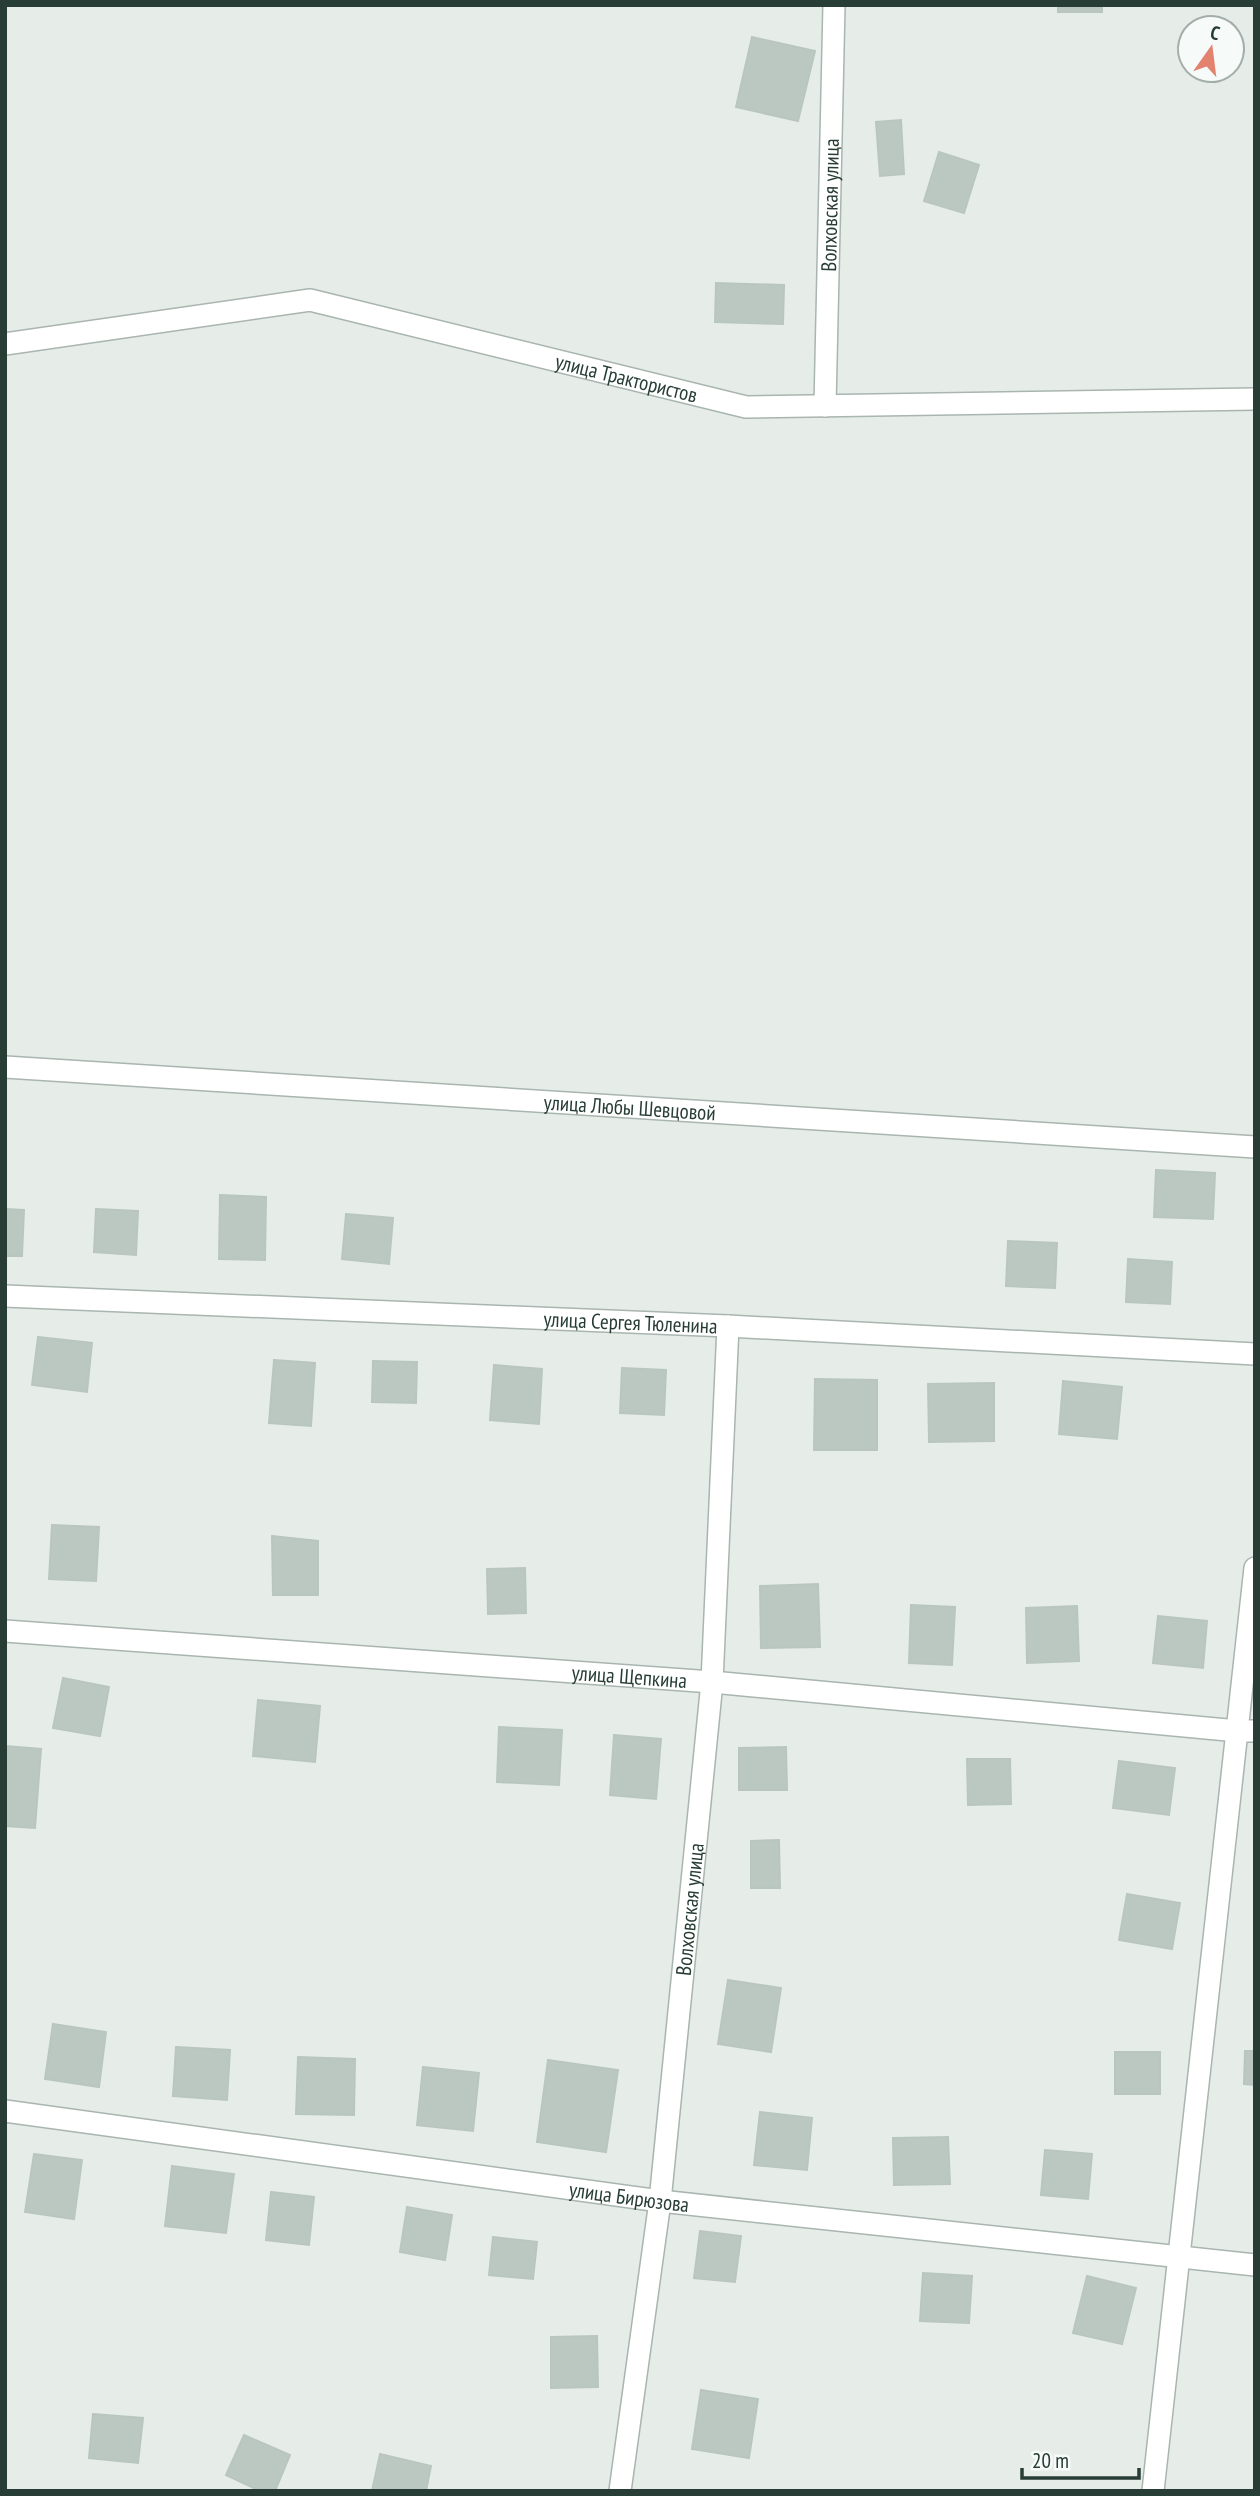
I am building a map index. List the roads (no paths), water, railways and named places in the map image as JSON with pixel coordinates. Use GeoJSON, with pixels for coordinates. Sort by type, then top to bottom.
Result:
{"type":"FeatureCollection","features":[{"type":"Feature","properties":{"kind":"street","name":"Волховская улица"},"geometry":{"type":"LineString","coordinates":[[825,406],[834,5]]}},
{"type":"Feature","properties":{"kind":"street","name":"улица Трактористов"},"geometry":{"type":"LineString","coordinates":[[5,344],[310,300],[746,407],[1255,399]]}},
{"type":"Feature","properties":{"kind":"street","name":"улица Любы Шевцовой"},"geometry":{"type":"LineString","coordinates":[[5,1067],[1255,1147]]}},
{"type":"Feature","properties":{"kind":"street","name":"улица Сергея Тюленина"},"geometry":{"type":"LineString","coordinates":[[5,1296],[728,1326],[1255,1354]]}},
{"type":"Feature","properties":{"kind":"street","name":"Волховская улица"},"geometry":{"type":"LineString","coordinates":[[620,2491],[660,2201],[712,1682],[728,1326]]}},
{"type":"Feature","properties":{"kind":"street"},"geometry":{"type":"LineString","coordinates":[[1153,2491],[1247,1731],[1255,1568]]}},
{"type":"Feature","properties":{"kind":"street","name":"улица Щепкина"},"geometry":{"type":"LineString","coordinates":[[5,1631],[712,1682],[1247,1731]]}},
{"type":"Feature","properties":{"kind":"street","name":"улица Бирюзова"},"geometry":{"type":"LineString","coordinates":[[5,2111],[660,2201],[1255,2265]]}}]}
